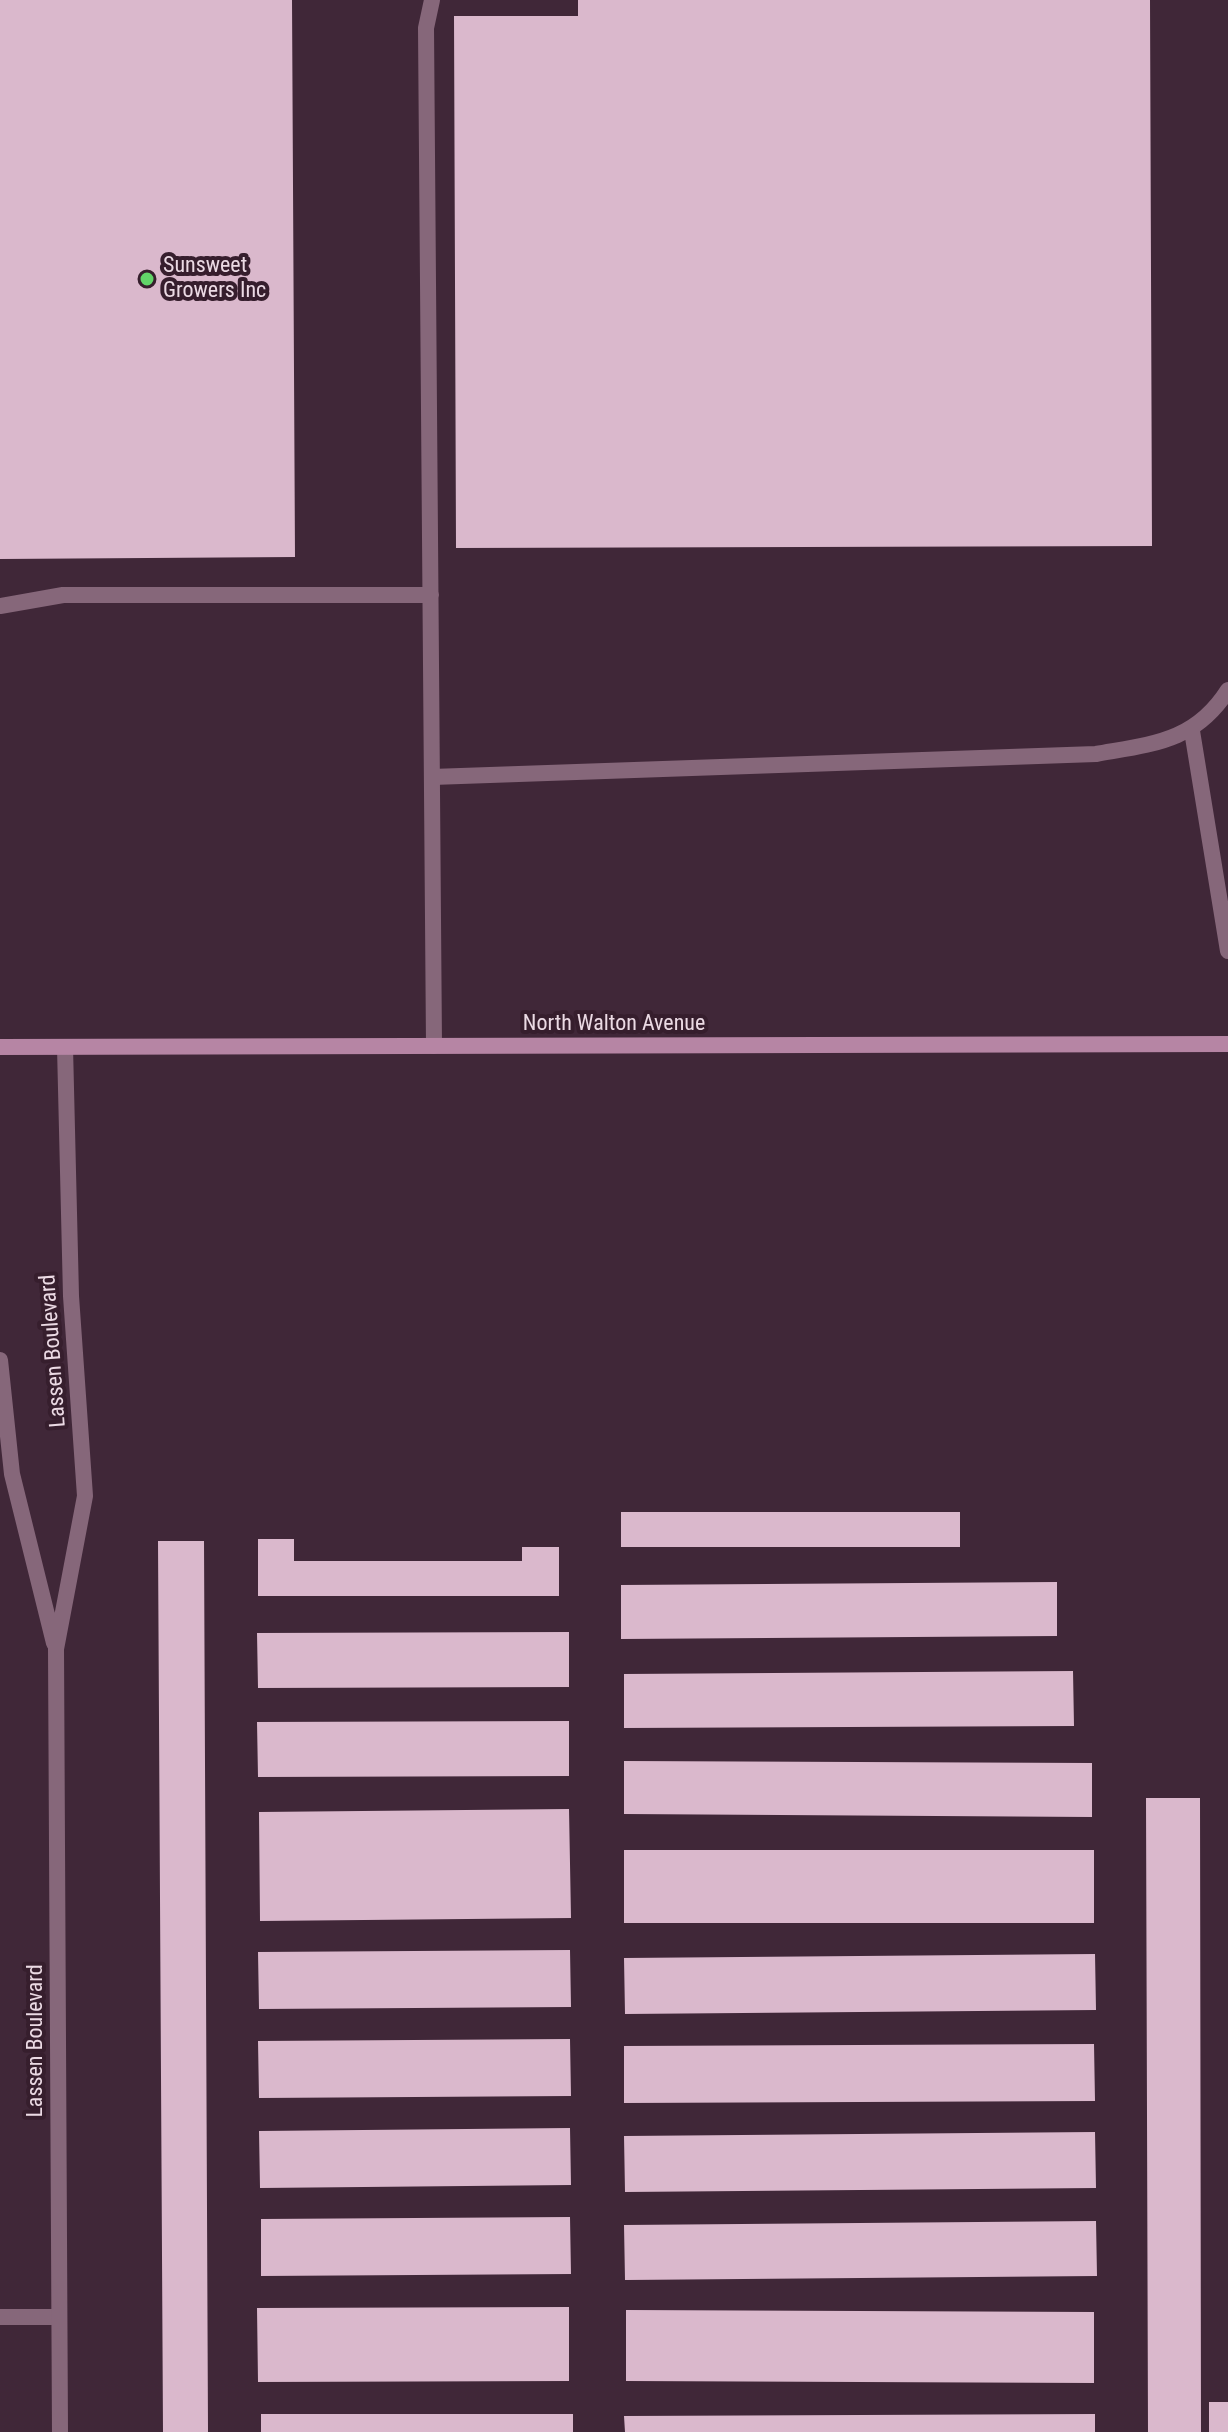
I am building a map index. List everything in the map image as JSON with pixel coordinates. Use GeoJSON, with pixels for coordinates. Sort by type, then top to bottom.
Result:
{"type":"FeatureCollection","features":[{"type":"Feature","properties":{"kind":"main road","name":"North Walton Avenue"},"geometry":{"type":"LineString","coordinates":[[0,1047],[1228,1044]]}},
{"type":"Feature","properties":{"kind":"street"},"geometry":{"type":"LineString","coordinates":[[432,0],[426,28],[434,1046]]}},
{"type":"Feature","properties":{"kind":"street"},"geometry":{"type":"LineString","coordinates":[[0,606],[63,595],[431,595]]}},
{"type":"Feature","properties":{"kind":"street"},"geometry":{"type":"LineString","coordinates":[[432,777],[1096,754],[1192,731],[1218,707],[1228,690]]}},
{"type":"Feature","properties":{"kind":"street"},"geometry":{"type":"LineString","coordinates":[[1192,731],[1228,951]]}},
{"type":"Feature","properties":{"kind":"street","name":"Lassen Boulevard"},"geometry":{"type":"LineString","coordinates":[[60,2432],[56,1649],[85,1496],[71,1296],[65,1047]]}},
{"type":"Feature","properties":{"kind":"street","name":"Lassen Boulevard"},"geometry":{"type":"LineString","coordinates":[[0,1360],[12,1474],[56,1649]]}},
{"type":"Feature","properties":{"kind":"street"},"geometry":{"type":"LineString","coordinates":[[0,2317],[59,2317]]}},
{"type":"Feature","properties":{"kind":"building","name":"Sunsweet Growers Inc"},"geometry":{"type":"Polygon","coordinates":[[[0,0],[292,0],[295,557],[0,559],[0,0]]]}},
{"type":"Feature","properties":{"kind":"building"},"geometry":{"type":"Polygon","coordinates":[[[578,0],[1150,0],[1152,546],[456,548],[454,16],[578,16],[578,0]]]}},
{"type":"Feature","properties":{"kind":"building"},"geometry":{"type":"Polygon","coordinates":[[[621,1512],[960,1512],[960,1547],[621,1547],[621,1512]]]}},
{"type":"Feature","properties":{"kind":"building"},"geometry":{"type":"Polygon","coordinates":[[[258,1539],[294,1539],[294,1561],[522,1561],[522,1547],[559,1547],[559,1596],[258,1596],[258,1539]]]}},
{"type":"Feature","properties":{"kind":"building"},"geometry":{"type":"Polygon","coordinates":[[[158,1541],[204,1541],[208,2432],[163,2432],[158,1541]]]}},
{"type":"Feature","properties":{"kind":"building"},"geometry":{"type":"Polygon","coordinates":[[[1057,1582],[1057,1636],[621,1639],[621,1585],[1057,1582]]]}},
{"type":"Feature","properties":{"kind":"building"},"geometry":{"type":"Polygon","coordinates":[[[569,1632],[569,1687],[258,1688],[257,1633],[569,1632]]]}},
{"type":"Feature","properties":{"kind":"building"},"geometry":{"type":"Polygon","coordinates":[[[1073,1671],[1074,1726],[624,1728],[624,1674],[1073,1671]]]}},
{"type":"Feature","properties":{"kind":"building"},"geometry":{"type":"Polygon","coordinates":[[[569,1721],[569,1776],[258,1777],[257,1722],[569,1721]]]}},
{"type":"Feature","properties":{"kind":"building"},"geometry":{"type":"Polygon","coordinates":[[[624,1761],[1092,1763],[1092,1817],[624,1814],[624,1761]]]}},
{"type":"Feature","properties":{"kind":"building"},"geometry":{"type":"Polygon","coordinates":[[[1146,1798],[1200,1798],[1201,2432],[1148,2432],[1146,1798]]]}},
{"type":"Feature","properties":{"kind":"building"},"geometry":{"type":"Polygon","coordinates":[[[569,1809],[571,1918],[260,1921],[259,1812],[569,1809]]]}},
{"type":"Feature","properties":{"kind":"building"},"geometry":{"type":"Polygon","coordinates":[[[624,1850],[1094,1850],[1094,1923],[624,1923],[624,1850]]]}},
{"type":"Feature","properties":{"kind":"building"},"geometry":{"type":"Polygon","coordinates":[[[570,1950],[571,2007],[259,2009],[258,1952],[570,1950]]]}},
{"type":"Feature","properties":{"kind":"building"},"geometry":{"type":"Polygon","coordinates":[[[1095,1954],[1096,2010],[625,2014],[624,1958],[1095,1954]]]}},
{"type":"Feature","properties":{"kind":"building"},"geometry":{"type":"Polygon","coordinates":[[[570,2039],[571,2096],[259,2098],[258,2041],[570,2039]]]}},
{"type":"Feature","properties":{"kind":"building"},"geometry":{"type":"Polygon","coordinates":[[[1094,2044],[1095,2101],[624,2103],[624,2046],[1094,2044]]]}},
{"type":"Feature","properties":{"kind":"building"},"geometry":{"type":"Polygon","coordinates":[[[570,2128],[571,2185],[260,2188],[259,2131],[570,2128]]]}},
{"type":"Feature","properties":{"kind":"building"},"geometry":{"type":"Polygon","coordinates":[[[1095,2132],[1096,2188],[625,2192],[624,2136],[1095,2132]]]}},
{"type":"Feature","properties":{"kind":"building"},"geometry":{"type":"Polygon","coordinates":[[[570,2217],[571,2274],[261,2276],[261,2219],[570,2217]]]}},
{"type":"Feature","properties":{"kind":"building"},"geometry":{"type":"Polygon","coordinates":[[[1096,2221],[1097,2276],[625,2280],[624,2225],[1096,2221]]]}},
{"type":"Feature","properties":{"kind":"building"},"geometry":{"type":"Polygon","coordinates":[[[569,2307],[569,2381],[258,2382],[257,2308],[569,2307]]]}},
{"type":"Feature","properties":{"kind":"building"},"geometry":{"type":"Polygon","coordinates":[[[626,2310],[1094,2312],[1094,2383],[626,2381],[626,2310]]]}},
{"type":"Feature","properties":{"kind":"building"},"geometry":{"type":"Polygon","coordinates":[[[1209,2402],[1228,2402],[1228,2432],[1209,2432],[1209,2402]]]}},
{"type":"Feature","properties":{"kind":"building"},"geometry":{"type":"Polygon","coordinates":[[[261,2414],[573,2414],[573,2432],[261,2432],[261,2414]]]}},
{"type":"Feature","properties":{"kind":"building"},"geometry":{"type":"Polygon","coordinates":[[[1095,2414],[1095,2432],[625,2432],[624,2416],[1095,2414]]]}},
{"type":"Feature","properties":{"kind":"place","name":"Sunsweet Growers Inc"},"geometry":{"type":"Point","coordinates":[147,279]}}]}
